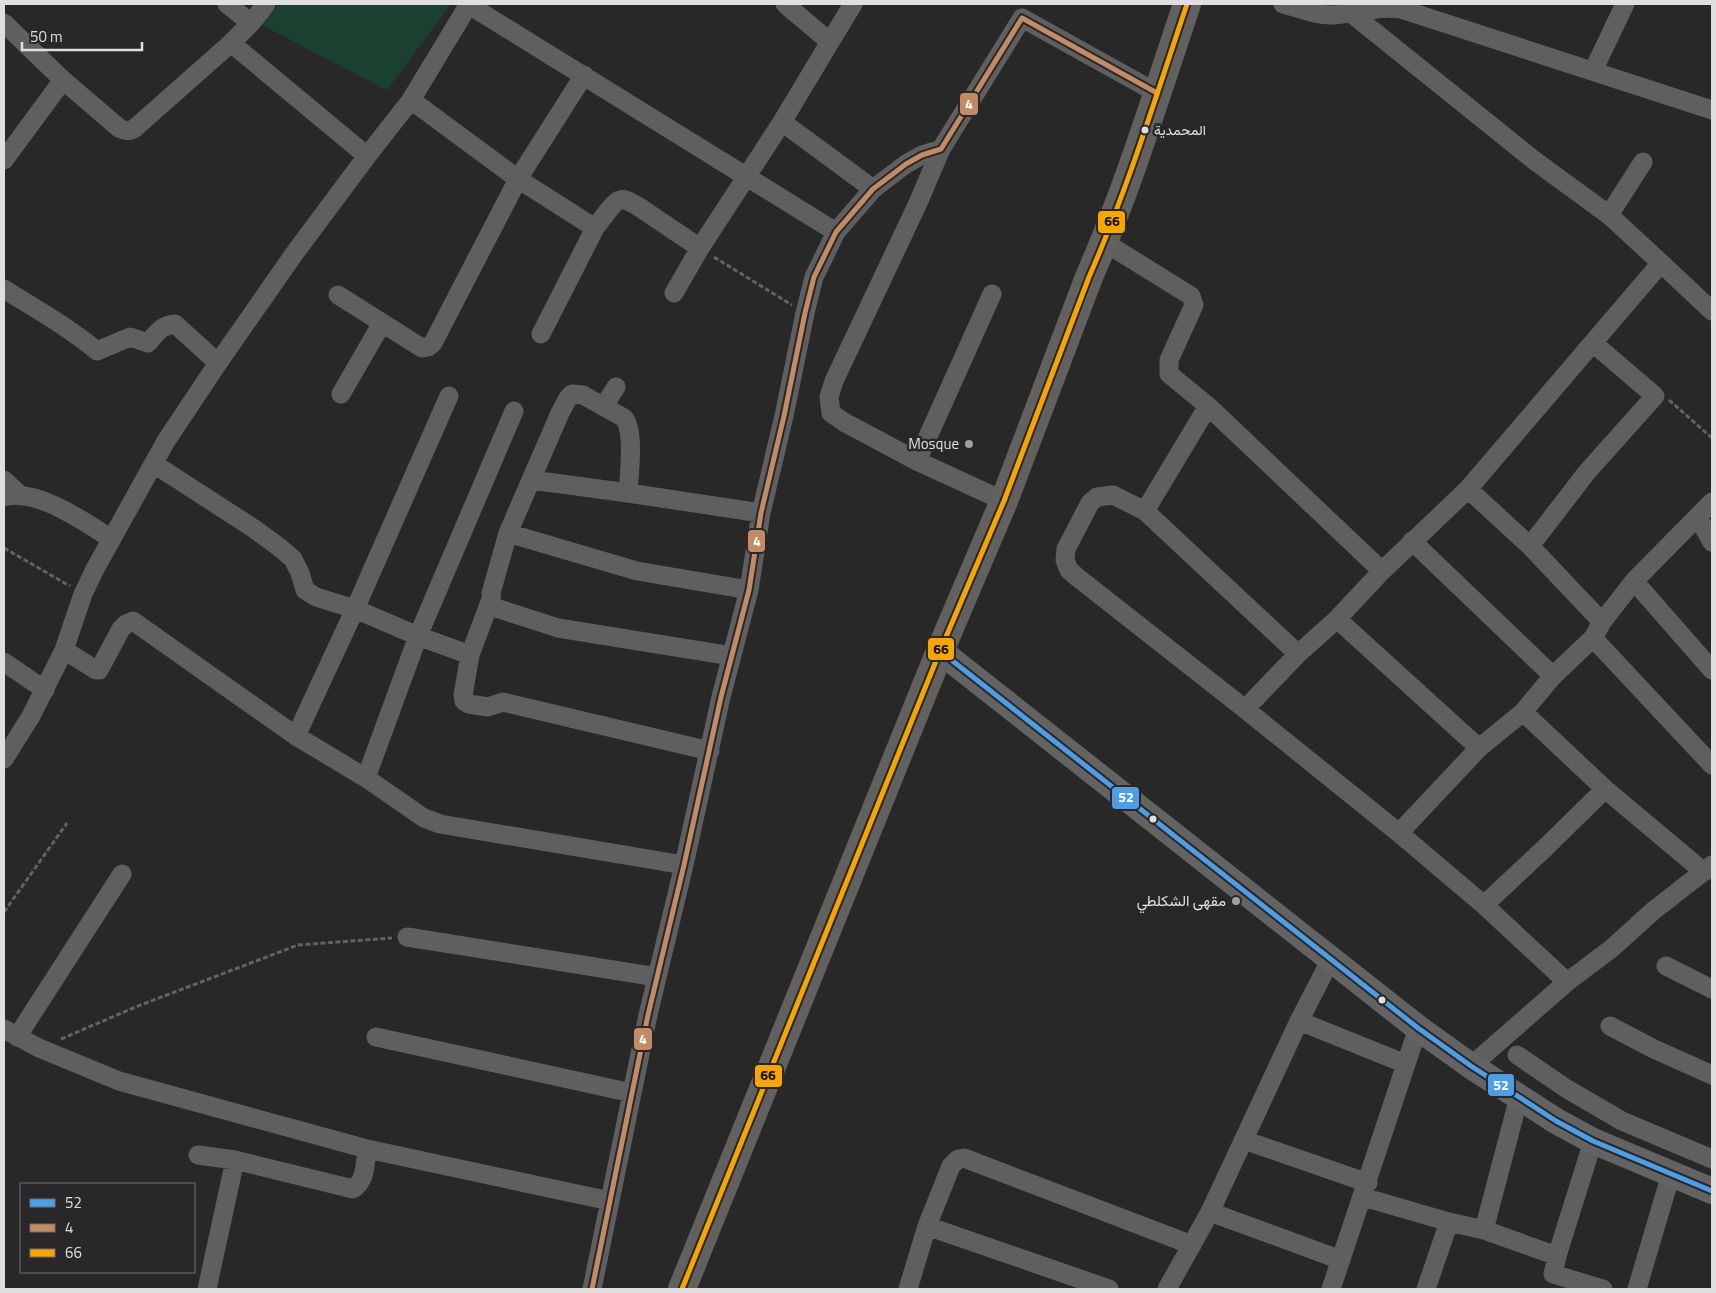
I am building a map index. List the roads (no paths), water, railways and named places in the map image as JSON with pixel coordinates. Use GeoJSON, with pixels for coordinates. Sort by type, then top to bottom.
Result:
{"type":"FeatureCollection","features":[{"type":"Feature","properties":{"kind":"main road"},"geometry":{"type":"LineString","coordinates":[[682,1289],[940,651],[1004,501],[1139,150],[1187,4]]}},
{"type":"Feature","properties":{"kind":"street"},"geometry":{"type":"LineString","coordinates":[[227,4],[251,23]]}},
{"type":"Feature","properties":{"kind":"street"},"geometry":{"type":"LineString","coordinates":[[4,24],[63,80],[119,128],[131,130],[231,43],[251,23],[266,4]]}},
{"type":"Feature","properties":{"kind":"street"},"geometry":{"type":"LineString","coordinates":[[4,759],[45,690],[64,650],[83,594],[110,538],[166,441],[294,254],[411,100],[469,4],[836,232]]}},
{"type":"Feature","properties":{"kind":"street"},"geometry":{"type":"LineString","coordinates":[[785,4],[830,42]]}},
{"type":"Feature","properties":{"kind":"street"},"geometry":{"type":"LineString","coordinates":[[674,293],[700,248],[782,122],[853,4]]}},
{"type":"Feature","properties":{"kind":"street"},"geometry":{"type":"LineString","coordinates":[[1284,4],[1318,14],[1375,8],[1401,8],[1712,110]]}},
{"type":"Feature","properties":{"kind":"street"},"geometry":{"type":"LineString","coordinates":[[1594,71],[1625,4]]}},
{"type":"Feature","properties":{"kind":"street"},"geometry":{"type":"LineString","coordinates":[[1340,11],[1535,161],[1609,214],[1712,311]]}},
{"type":"Feature","properties":{"kind":"street"},"geometry":{"type":"LineString","coordinates":[[1004,501],[917,461],[844,422],[831,412],[829,397],[834,381],[918,203],[941,149],[1022,18],[1157,93]]}},
{"type":"Feature","properties":{"kind":"street"},"geometry":{"type":"LineString","coordinates":[[231,43],[367,156]]}},
{"type":"Feature","properties":{"kind":"street"},"geometry":{"type":"LineString","coordinates":[[338,295],[422,348],[434,343],[518,179],[584,75]]}},
{"type":"Feature","properties":{"kind":"street"},"geometry":{"type":"LineString","coordinates":[[4,160],[63,80]]}},
{"type":"Feature","properties":{"kind":"street"},"geometry":{"type":"LineString","coordinates":[[411,100],[518,179],[595,228]]}},
{"type":"Feature","properties":{"kind":"street"},"geometry":{"type":"LineString","coordinates":[[782,122],[872,189]]}},
{"type":"Feature","properties":{"kind":"street"},"geometry":{"type":"LineString","coordinates":[[592,1289],[657,976],[684,865],[721,696],[749,590],[761,514],[814,277],[836,232],[872,189],[906,164],[922,155],[941,149]]}},
{"type":"Feature","properties":{"kind":"street"},"geometry":{"type":"LineString","coordinates":[[1609,214],[1643,162]]}},
{"type":"Feature","properties":{"kind":"street"},"geometry":{"type":"LineString","coordinates":[[541,334],[595,228],[616,202],[626,200],[636,205],[700,248]]}},
{"type":"Feature","properties":{"kind":"street"},"geometry":{"type":"LineString","coordinates":[[1104,242],[1193,299],[1194,305],[1169,360],[1169,374],[1208,406],[1382,571]]}},
{"type":"Feature","properties":{"kind":"street"},"geometry":{"type":"LineString","coordinates":[[1245,709],[1298,654],[1337,619],[1412,541],[1468,489],[1661,263]]}},
{"type":"Feature","properties":{"kind":"street"},"geometry":{"type":"LineString","coordinates":[[4,289],[46,314],[98,351],[130,337],[148,343],[159,330],[175,324],[218,363]]}},
{"type":"Feature","properties":{"kind":"street"},"geometry":{"type":"LineString","coordinates":[[917,461],[992,294]]}},
{"type":"Feature","properties":{"kind":"street"},"geometry":{"type":"LineString","coordinates":[[341,394],[382,323]]}},
{"type":"Feature","properties":{"kind":"street"},"geometry":{"type":"LineString","coordinates":[[1530,546],[1588,472],[1655,396],[1593,343]]}},
{"type":"Feature","properties":{"kind":"street"},"geometry":{"type":"LineString","coordinates":[[604,406],[616,387]]}},
{"type":"Feature","properties":{"kind":"street"},"geometry":{"type":"LineString","coordinates":[[628,493],[629,427],[624,418],[583,395],[572,394],[560,413],[508,533],[491,599],[470,655],[463,696],[464,701],[469,704],[488,707],[503,702],[710,750]]}},
{"type":"Feature","properties":{"kind":"street"},"geometry":{"type":"LineString","coordinates":[[296,736],[355,609],[448,396]]}},
{"type":"Feature","properties":{"kind":"street"},"geometry":{"type":"LineString","coordinates":[[1145,511],[1208,406]]}},
{"type":"Feature","properties":{"kind":"street"},"geometry":{"type":"LineString","coordinates":[[366,778],[418,636],[514,411]]}},
{"type":"Feature","properties":{"kind":"street"},"geometry":{"type":"LineString","coordinates":[[154,464],[254,528],[279,547],[293,559],[305,590],[316,597],[355,609],[418,636],[470,655]]}},
{"type":"Feature","properties":{"kind":"street"},"geometry":{"type":"LineString","coordinates":[[4,480],[12,497],[42,500],[110,538]]}},
{"type":"Feature","properties":{"kind":"street"},"geometry":{"type":"LineString","coordinates":[[532,480],[761,514]]}},
{"type":"Feature","properties":{"kind":"street"},"geometry":{"type":"LineString","coordinates":[[1468,489],[1530,546],[1597,630],[1712,765]]}},
{"type":"Feature","properties":{"kind":"street"},"geometry":{"type":"LineString","coordinates":[[1298,654],[1145,511],[1113,495],[1097,498],[1090,503],[1066,549],[1066,560],[1069,570],[1399,833],[1484,904],[1567,982]]}},
{"type":"Feature","properties":{"kind":"street"},"geometry":{"type":"LineString","coordinates":[[1399,833],[1479,748],[1523,712],[1553,676],[1597,630],[1634,581],[1712,502]]}},
{"type":"Feature","properties":{"kind":"street"},"geometry":{"type":"LineString","coordinates":[[1698,517],[1712,542]]}},
{"type":"Feature","properties":{"kind":"street"},"geometry":{"type":"LineString","coordinates":[[508,533],[637,571],[749,590]]}},
{"type":"Feature","properties":{"kind":"street"},"geometry":{"type":"LineString","coordinates":[[1412,541],[1553,676]]}},
{"type":"Feature","properties":{"kind":"street"},"geometry":{"type":"LineString","coordinates":[[1634,581],[1712,670]]}},
{"type":"Feature","properties":{"kind":"street"},"geometry":{"type":"LineString","coordinates":[[491,599],[492,604],[496,608],[558,628],[732,656]]}},
{"type":"Feature","properties":{"kind":"street"},"geometry":{"type":"LineString","coordinates":[[1337,619],[1479,748]]}},
{"type":"Feature","properties":{"kind":"street"},"geometry":{"type":"LineString","coordinates":[[64,650],[99,670],[121,629],[133,621],[296,736],[366,778],[424,818],[440,824],[684,865]]}},
{"type":"Feature","properties":{"kind":"street"},"geometry":{"type":"LineString","coordinates":[[940,651],[1418,1028],[1471,1066],[1556,1121],[1593,1141],[1712,1190]]}},
{"type":"Feature","properties":{"kind":"street"},"geometry":{"type":"LineString","coordinates":[[4,662],[45,690]]}},
{"type":"Feature","properties":{"kind":"street"},"geometry":{"type":"LineString","coordinates":[[1471,1066],[1567,982],[1611,949],[1653,911],[1708,868],[1605,789],[1523,712]]}},
{"type":"Feature","properties":{"kind":"street"},"geometry":{"type":"LineString","coordinates":[[1484,904],[1605,789]]}},
{"type":"Feature","properties":{"kind":"street"},"geometry":{"type":"LineString","coordinates":[[122,874],[10,1033],[38,1048],[120,1081],[367,1149],[610,1201]]}},
{"type":"Feature","properties":{"kind":"street"},"geometry":{"type":"LineString","coordinates":[[407,937],[657,976]]}},
{"type":"Feature","properties":{"kind":"street"},"geometry":{"type":"LineString","coordinates":[[1167,1289],[1210,1212],[1299,1021],[1331,959]]}},
{"type":"Feature","properties":{"kind":"street"},"geometry":{"type":"LineString","coordinates":[[1666,966],[1712,989]]}},
{"type":"Feature","properties":{"kind":"street"},"geometry":{"type":"LineString","coordinates":[[1299,1021],[1406,1064]]}},
{"type":"Feature","properties":{"kind":"street"},"geometry":{"type":"LineString","coordinates":[[1610,1026],[1654,1049],[1712,1074]]}},
{"type":"Feature","properties":{"kind":"street"},"geometry":{"type":"LineString","coordinates":[[1331,1289],[1418,1028]]}},
{"type":"Feature","properties":{"kind":"street"},"geometry":{"type":"LineString","coordinates":[[376,1037],[632,1093]]}},
{"type":"Feature","properties":{"kind":"street"},"geometry":{"type":"LineString","coordinates":[[1517,1055],[1567,1090],[1622,1121],[1712,1159]]}},
{"type":"Feature","properties":{"kind":"street"},"geometry":{"type":"LineString","coordinates":[[1484,1230],[1519,1097]]}},
{"type":"Feature","properties":{"kind":"street"},"geometry":{"type":"LineString","coordinates":[[1244,1140],[1449,1222],[1484,1230],[1553,1273],[1603,1289]]}},
{"type":"Feature","properties":{"kind":"street"},"geometry":{"type":"LineString","coordinates":[[1553,1273],[1593,1141]]}},
{"type":"Feature","properties":{"kind":"street"},"geometry":{"type":"LineString","coordinates":[[198,1155],[235,1160],[353,1189],[361,1183],[363,1178],[367,1149]]}},
{"type":"Feature","properties":{"kind":"street"},"geometry":{"type":"LineString","coordinates":[[908,1289],[927,1226],[951,1166],[958,1159],[964,1158],[1192,1246]]}},
{"type":"Feature","properties":{"kind":"street"},"geometry":{"type":"LineString","coordinates":[[207,1289],[235,1160]]}},
{"type":"Feature","properties":{"kind":"street"},"geometry":{"type":"LineString","coordinates":[[1637,1289],[1671,1174]]}},
{"type":"Feature","properties":{"kind":"street"},"geometry":{"type":"LineString","coordinates":[[1210,1212],[1341,1260]]}},
{"type":"Feature","properties":{"kind":"street"},"geometry":{"type":"LineString","coordinates":[[1426,1289],[1449,1222]]}},
{"type":"Feature","properties":{"kind":"street"},"geometry":{"type":"LineString","coordinates":[[927,1226],[1109,1289]]}},
{"type":"Feature","properties":{"kind":"place","name":"المحمدية"},"geometry":{"type":"Point","coordinates":[1145,130]}},
{"type":"Feature","properties":{"kind":"place","name":"Mosque"},"geometry":{"type":"Point","coordinates":[969,444]}},
{"type":"Feature","properties":{"kind":"place","name":"مقهى الشكلطي"},"geometry":{"type":"Point","coordinates":[1236,901]}}]}
